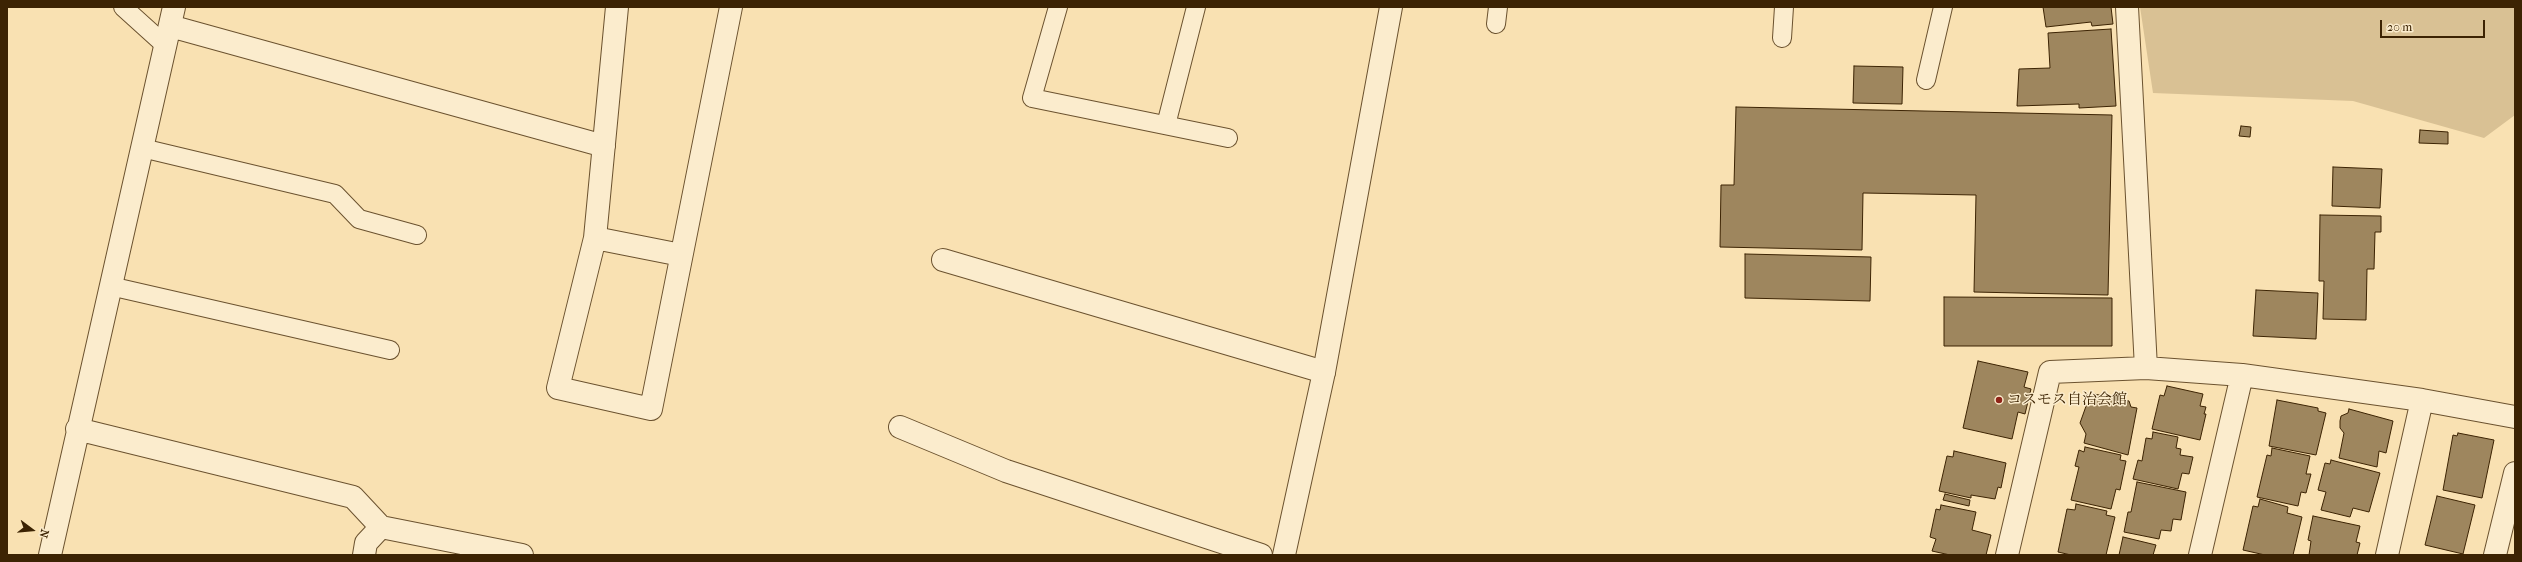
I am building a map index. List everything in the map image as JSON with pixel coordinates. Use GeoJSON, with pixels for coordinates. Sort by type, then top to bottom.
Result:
{"type":"FeatureCollection","features":[{"type":"Feature","properties":{"kind":"street"},"geometry":{"type":"LineString","coordinates":[[618,7],[595,238],[558,388],[651,409],[731,7]]}},
{"type":"Feature","properties":{"kind":"street"},"geometry":{"type":"LineString","coordinates":[[1284,555],[1324,372],[1391,7]]}},
{"type":"Feature","properties":{"kind":"street"},"geometry":{"type":"LineString","coordinates":[[2127,7],[2146,368]]}},
{"type":"Feature","properties":{"kind":"street"},"geometry":{"type":"LineString","coordinates":[[50,555],[77,430],[170,26],[604,146]]}},
{"type":"Feature","properties":{"kind":"street"},"geometry":{"type":"LineString","coordinates":[[595,238],[681,255]]}},
{"type":"Feature","properties":{"kind":"street"},"geometry":{"type":"LineString","coordinates":[[943,260],[1324,372]]}},
{"type":"Feature","properties":{"kind":"street"},"geometry":{"type":"LineString","coordinates":[[2007,555],[2050,372],[2146,368],[2242,375],[2422,400],[2515,417]]}},
{"type":"Feature","properties":{"kind":"street"},"geometry":{"type":"LineString","coordinates":[[2200,555],[2242,375]]}},
{"type":"Feature","properties":{"kind":"street"},"geometry":{"type":"LineString","coordinates":[[2387,555],[2422,400]]}},
{"type":"Feature","properties":{"kind":"street"},"geometry":{"type":"LineString","coordinates":[[900,427],[1006,471],[1261,555]]}},
{"type":"Feature","properties":{"kind":"street"},"geometry":{"type":"LineString","coordinates":[[77,430],[353,497],[381,527],[522,555]]}},
{"type":"Feature","properties":{"kind":"street"},"geometry":{"type":"LineString","coordinates":[[2495,555],[2515,473]]}},
{"type":"Feature","properties":{"kind":"street"},"geometry":{"type":"LineString","coordinates":[[364,555],[366,543],[381,527]]}},
{"type":"Feature","properties":{"kind":"lane"},"geometry":{"type":"LineString","coordinates":[[123,7],[170,26]]}},
{"type":"Feature","properties":{"kind":"lane"},"geometry":{"type":"LineString","coordinates":[[1058,7],[1032,98],[1228,138]]}},
{"type":"Feature","properties":{"kind":"lane"},"geometry":{"type":"LineString","coordinates":[[1166,125],[1196,7]]}},
{"type":"Feature","properties":{"kind":"lane"},"geometry":{"type":"LineString","coordinates":[[1782,38],[1784,7]]}},
{"type":"Feature","properties":{"kind":"lane"},"geometry":{"type":"LineString","coordinates":[[1926,80],[1943,7]]}},
{"type":"Feature","properties":{"kind":"lane"},"geometry":{"type":"LineString","coordinates":[[142,148],[336,194],[359,219],[417,234]]}},
{"type":"Feature","properties":{"kind":"lane"},"geometry":{"type":"LineString","coordinates":[[110,286],[390,350]]}},
{"type":"Feature","properties":{"kind":"shaded area"},"geometry":{"type":"Polygon","coordinates":[[[2140,7],[2515,7],[2515,115],[2484,138],[2353,101],[2153,93],[2140,7]]]}},
{"type":"Feature","properties":{"kind":"building"},"geometry":{"type":"Polygon","coordinates":[[[2043,7],[2111,7],[2113,24],[2092,26],[2091,22],[2046,27],[2043,7]]]}},
{"type":"Feature","properties":{"kind":"building"},"geometry":{"type":"Polygon","coordinates":[[[2111,29],[2116,106],[2079,108],[2079,104],[2017,106],[2019,69],[2050,68],[2048,33],[2111,29]]]}},
{"type":"Feature","properties":{"kind":"building"},"geometry":{"type":"Polygon","coordinates":[[[1854,66],[1903,67],[1902,104],[1853,103],[1854,66]]]}},
{"type":"Feature","properties":{"kind":"building"},"geometry":{"type":"Polygon","coordinates":[[[1736,107],[2112,115],[2108,295],[1974,292],[1976,195],[1863,193],[1862,250],[1720,247],[1721,185],[1734,185],[1736,107]]]}},
{"type":"Feature","properties":{"kind":"building"},"geometry":{"type":"Polygon","coordinates":[[[2241,126],[2251,127],[2250,137],[2239,136],[2241,126]]]}},
{"type":"Feature","properties":{"kind":"building"},"geometry":{"type":"Polygon","coordinates":[[[2420,130],[2448,132],[2448,144],[2419,143],[2420,130]]]}},
{"type":"Feature","properties":{"kind":"building"},"geometry":{"type":"Polygon","coordinates":[[[2333,167],[2382,169],[2380,208],[2332,206],[2333,167]]]}},
{"type":"Feature","properties":{"kind":"building"},"geometry":{"type":"Polygon","coordinates":[[[2320,215],[2381,216],[2381,232],[2375,232],[2374,269],[2367,269],[2366,320],[2323,319],[2324,281],[2319,281],[2320,215]]]}},
{"type":"Feature","properties":{"kind":"building"},"geometry":{"type":"Polygon","coordinates":[[[1745,254],[1871,257],[1870,301],[1745,298],[1745,254]]]}},
{"type":"Feature","properties":{"kind":"building"},"geometry":{"type":"Polygon","coordinates":[[[2256,290],[2318,293],[2316,339],[2253,336],[2256,290]]]}},
{"type":"Feature","properties":{"kind":"building"},"geometry":{"type":"Polygon","coordinates":[[[1944,297],[2112,298],[2112,346],[1944,346],[1944,297]]]}},
{"type":"Feature","properties":{"kind":"building","name":"コスモス自治会館"},"geometry":{"type":"Polygon","coordinates":[[[1978,361],[2028,372],[2024,387],[2031,389],[2025,414],[2018,412],[2012,439],[1963,428],[1978,361]]]}},
{"type":"Feature","properties":{"kind":"building"},"geometry":{"type":"Polygon","coordinates":[[[2167,386],[2203,394],[2200,406],[2206,407],[2204,414],[2206,414],[2200,440],[2152,429],[2160,395],[2164,396],[2167,386]]]}},
{"type":"Feature","properties":{"kind":"building"},"geometry":{"type":"Polygon","coordinates":[[[2094,394],[2129,401],[2131,407],[2137,408],[2128,455],[2084,443],[2086,434],[2080,423],[2090,395],[2094,394]]]}},
{"type":"Feature","properties":{"kind":"building"},"geometry":{"type":"Polygon","coordinates":[[[2277,400],[2318,408],[2318,411],[2326,413],[2316,455],[2269,446],[2277,400]]]}},
{"type":"Feature","properties":{"kind":"building"},"geometry":{"type":"Polygon","coordinates":[[[2349,409],[2393,421],[2386,453],[2379,451],[2377,467],[2339,458],[2344,433],[2340,428],[2341,416],[2348,413],[2349,409]]]}},
{"type":"Feature","properties":{"kind":"building"},"geometry":{"type":"Polygon","coordinates":[[[2153,432],[2178,437],[2176,448],[2181,449],[2180,455],[2193,457],[2189,474],[2182,473],[2178,489],[2133,479],[2138,460],[2142,461],[2146,438],[2152,439],[2153,432]]]}},
{"type":"Feature","properties":{"kind":"building"},"geometry":{"type":"Polygon","coordinates":[[[2458,433],[2494,440],[2482,498],[2443,490],[2453,435],[2457,436],[2458,433]]]}},
{"type":"Feature","properties":{"kind":"building"},"geometry":{"type":"Polygon","coordinates":[[[2085,447],[2121,455],[2120,460],[2126,461],[2120,490],[2116,489],[2111,509],[2071,500],[2079,467],[2075,466],[2079,450],[2084,452],[2085,447]]]}},
{"type":"Feature","properties":{"kind":"building"},"geometry":{"type":"Polygon","coordinates":[[[2272,448],[2310,456],[2306,474],[2311,474],[2306,493],[2301,492],[2298,506],[2257,497],[2267,455],[2271,456],[2272,448]]]}},
{"type":"Feature","properties":{"kind":"building"},"geometry":{"type":"Polygon","coordinates":[[[1954,451],[2006,463],[2001,488],[1998,487],[1995,499],[1971,495],[1971,498],[1939,491],[1947,456],[1953,457],[1954,451]]]}},
{"type":"Feature","properties":{"kind":"building"},"geometry":{"type":"Polygon","coordinates":[[[2331,460],[2380,473],[2369,512],[2353,508],[2350,517],[2321,510],[2326,492],[2318,490],[2325,463],[2330,464],[2331,460]]]}},
{"type":"Feature","properties":{"kind":"building"},"geometry":{"type":"Polygon","coordinates":[[[2137,482],[2186,492],[2181,520],[2173,519],[2171,531],[2161,530],[2159,539],[2124,532],[2128,512],[2131,512],[2137,482]]]}},
{"type":"Feature","properties":{"kind":"building"},"geometry":{"type":"Polygon","coordinates":[[[1945,494],[1970,500],[1969,506],[1943,500],[1945,494]]]}},
{"type":"Feature","properties":{"kind":"building"},"geometry":{"type":"Polygon","coordinates":[[[2437,496],[2475,505],[2463,554],[2425,545],[2437,496]]]}},
{"type":"Feature","properties":{"kind":"building"},"geometry":{"type":"Polygon","coordinates":[[[2260,499],[2288,507],[2287,513],[2302,517],[2293,555],[2265,555],[2243,550],[2253,506],[2258,507],[2260,499]]]}},
{"type":"Feature","properties":{"kind":"building"},"geometry":{"type":"Polygon","coordinates":[[[2076,504],[2107,511],[2106,515],[2115,517],[2106,555],[2071,555],[2058,552],[2067,509],[2075,510],[2076,504]]]}},
{"type":"Feature","properties":{"kind":"building"},"geometry":{"type":"Polygon","coordinates":[[[1941,505],[1976,512],[1972,530],[1991,535],[1986,555],[1950,555],[1932,551],[1936,539],[1930,537],[1936,509],[1940,510],[1941,505]]]}},
{"type":"Feature","properties":{"kind":"building"},"geometry":{"type":"Polygon","coordinates":[[[2313,516],[2360,526],[2356,542],[2360,543],[2357,555],[2309,555],[2311,541],[2308,540],[2313,516]]]}},
{"type":"Feature","properties":{"kind":"building"},"geometry":{"type":"Polygon","coordinates":[[[2123,537],[2156,545],[2153,555],[2119,555],[2123,537]]]}},
{"type":"Feature","properties":{"kind":"place","name":"コスモス自治会館"},"geometry":{"type":"Point","coordinates":[1999,400]}}]}
